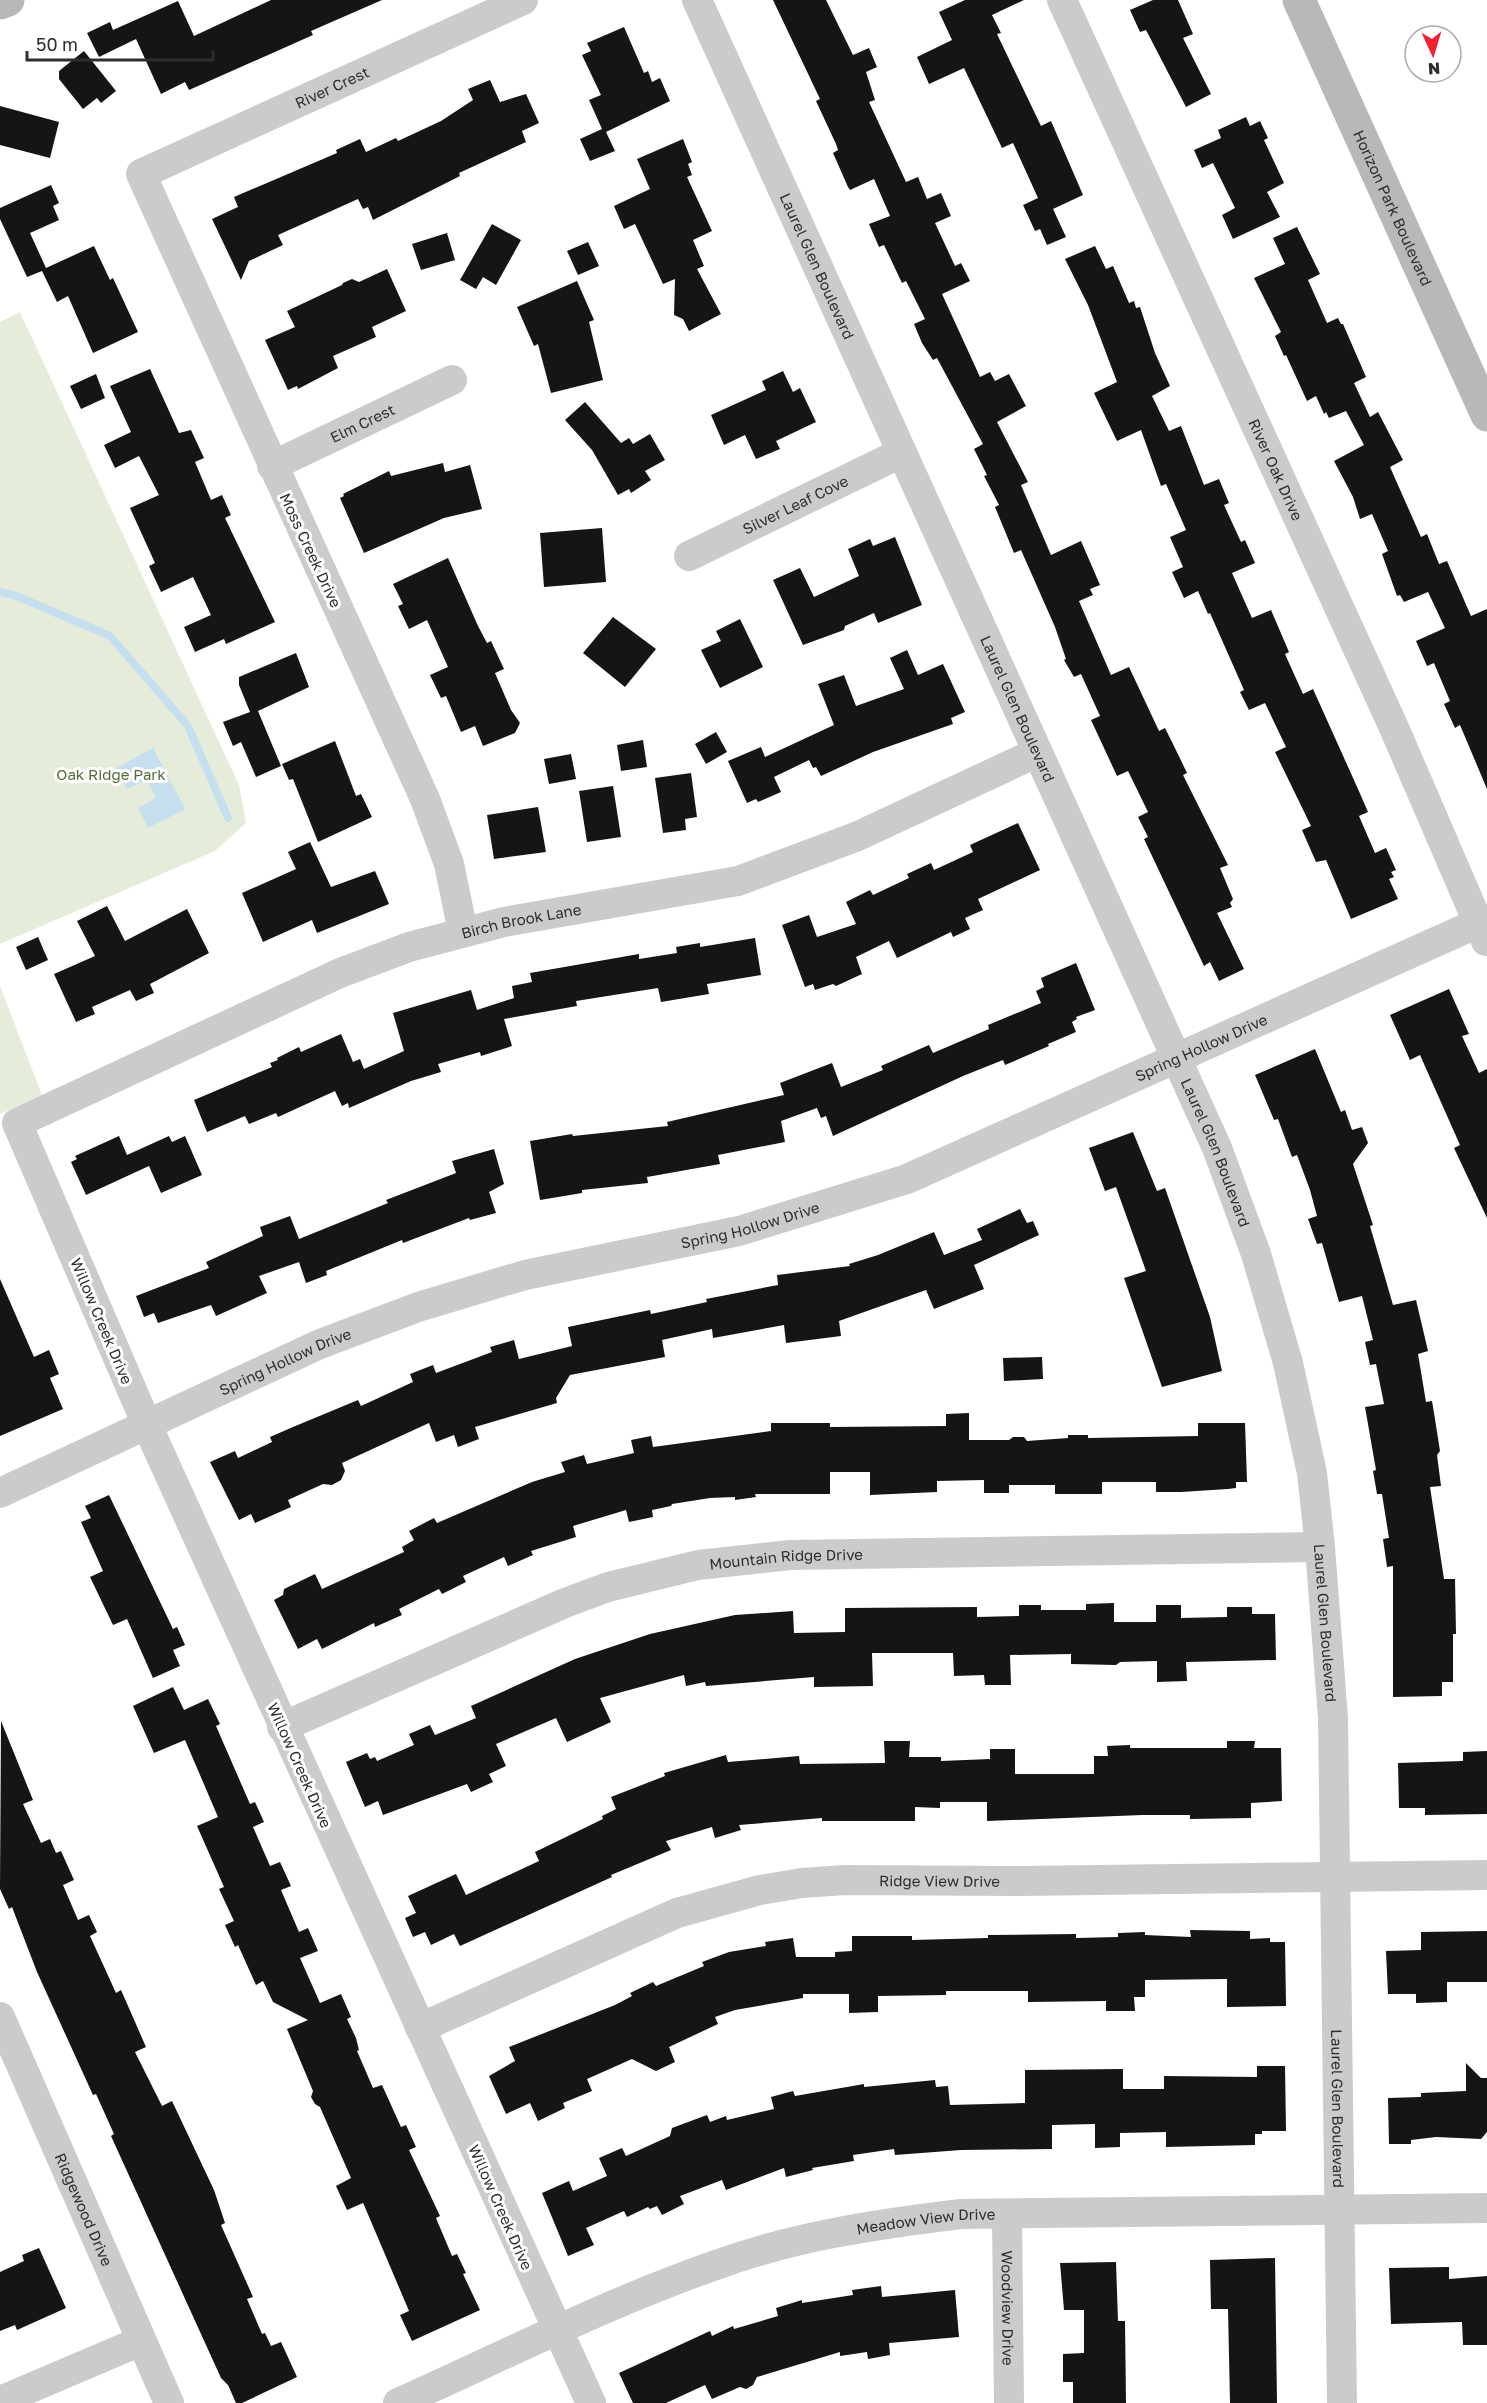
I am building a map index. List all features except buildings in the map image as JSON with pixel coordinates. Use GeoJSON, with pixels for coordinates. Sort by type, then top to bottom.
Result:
{"type":"FeatureCollection","features":[{"type":"Feature","properties":{"kind":"street"},"geometry":{"type":"LineString","coordinates":[[0,3],[8,0]]}},
{"type":"Feature","properties":{"kind":"street","name":"River Crest"},"geometry":{"type":"LineString","coordinates":[[141,174],[523,0]]}},
{"type":"Feature","properties":{"kind":"street","name":"Laurel Glen Boulevard"},"geometry":{"type":"LineString","coordinates":[[697,0],[1217,1148],[1262,1276],[1288,1363],[1312,1473],[1333,1718],[1342,2403]]}},
{"type":"Feature","properties":{"kind":"street","name":"River Oak Drive"},"geometry":{"type":"LineString","coordinates":[[1062,0],[1484,928]]}},
{"type":"Feature","properties":{"kind":"street","name":"Horizon Park Boulevard"},"geometry":{"type":"LineString","coordinates":[[1299,0],[1487,415]]}},
{"type":"Feature","properties":{"kind":"street","name":"Moss Creek Drive"},"geometry":{"type":"LineString","coordinates":[[141,174],[425,799],[449,864],[463,932]]}},
{"type":"Feature","properties":{"kind":"street","name":"Elm Crest"},"geometry":{"type":"LineString","coordinates":[[272,466],[452,380]]}},
{"type":"Feature","properties":{"kind":"street","name":"Silver Leaf Cove"},"geometry":{"type":"LineString","coordinates":[[689,556],[901,453]]}},
{"type":"Feature","properties":{"kind":"street","name":"Birch Brook Lane"},"geometry":{"type":"LineString","coordinates":[[17,1123],[340,973],[409,947],[504,922],[738,881],[858,836],[1038,752]]}},
{"type":"Feature","properties":{"kind":"street","name":"Spring Hollow Drive"},"geometry":{"type":"LineString","coordinates":[[0,1493],[320,1344],[422,1306],[525,1275],[739,1231],[907,1179],[1176,1057],[1484,928]]}},
{"type":"Feature","properties":{"kind":"street","name":"Willow Creek Drive"},"geometry":{"type":"LineString","coordinates":[[17,1123],[147,1425],[282,1727],[591,2403]]}},
{"type":"Feature","properties":{"kind":"street","name":"Mountain Ridge Drive"},"geometry":{"type":"LineString","coordinates":[[282,1727],[565,1603],[608,1587],[698,1565],[789,1555],[1320,1547]]}},
{"type":"Feature","properties":{"kind":"street","name":"Ridge View Drive"},"geometry":{"type":"LineString","coordinates":[[420,2028],[677,1913],[760,1890],[845,1880],[1020,1881],[1487,1875]]}},
{"type":"Feature","properties":{"kind":"street","name":"Ridgewood Drive"},"geometry":{"type":"LineString","coordinates":[[0,2017],[170,2403]]}},
{"type":"Feature","properties":{"kind":"street","name":"Meadow View Drive"},"geometry":{"type":"LineString","coordinates":[[398,2403],[640,2294],[717,2264],[797,2241],[879,2224],[961,2214],[1487,2208]]}},
{"type":"Feature","properties":{"kind":"street","name":"Woodview Drive"},"geometry":{"type":"LineString","coordinates":[[1007,2214],[1009,2403]]}},
{"type":"Feature","properties":{"kind":"street"},"geometry":{"type":"LineString","coordinates":[[0,2402],[141,2341]]}},
{"type":"Feature","properties":{"kind":"green space","name":"Oak Ridge Park"},"geometry":{"type":"Polygon","coordinates":[[[20,312],[239,785],[246,823],[215,851],[0,944],[0,322],[20,312]]]}},
{"type":"Feature","properties":{"kind":"green space"},"geometry":{"type":"Polygon","coordinates":[[[0,986],[42,1095],[0,1114],[0,986]]]}},
{"type":"Feature","properties":{"kind":"water"},"geometry":{"type":"Polygon","coordinates":[[[153,748],[185,809],[148,828],[138,808],[156,798],[147,780],[127,789],[116,768],[153,748]]]}},
{"type":"Feature","properties":{"kind":"waterway"},"geometry":{"type":"LineString","coordinates":[[0,592],[14,595],[110,636],[188,726],[228,818]]}}]}
